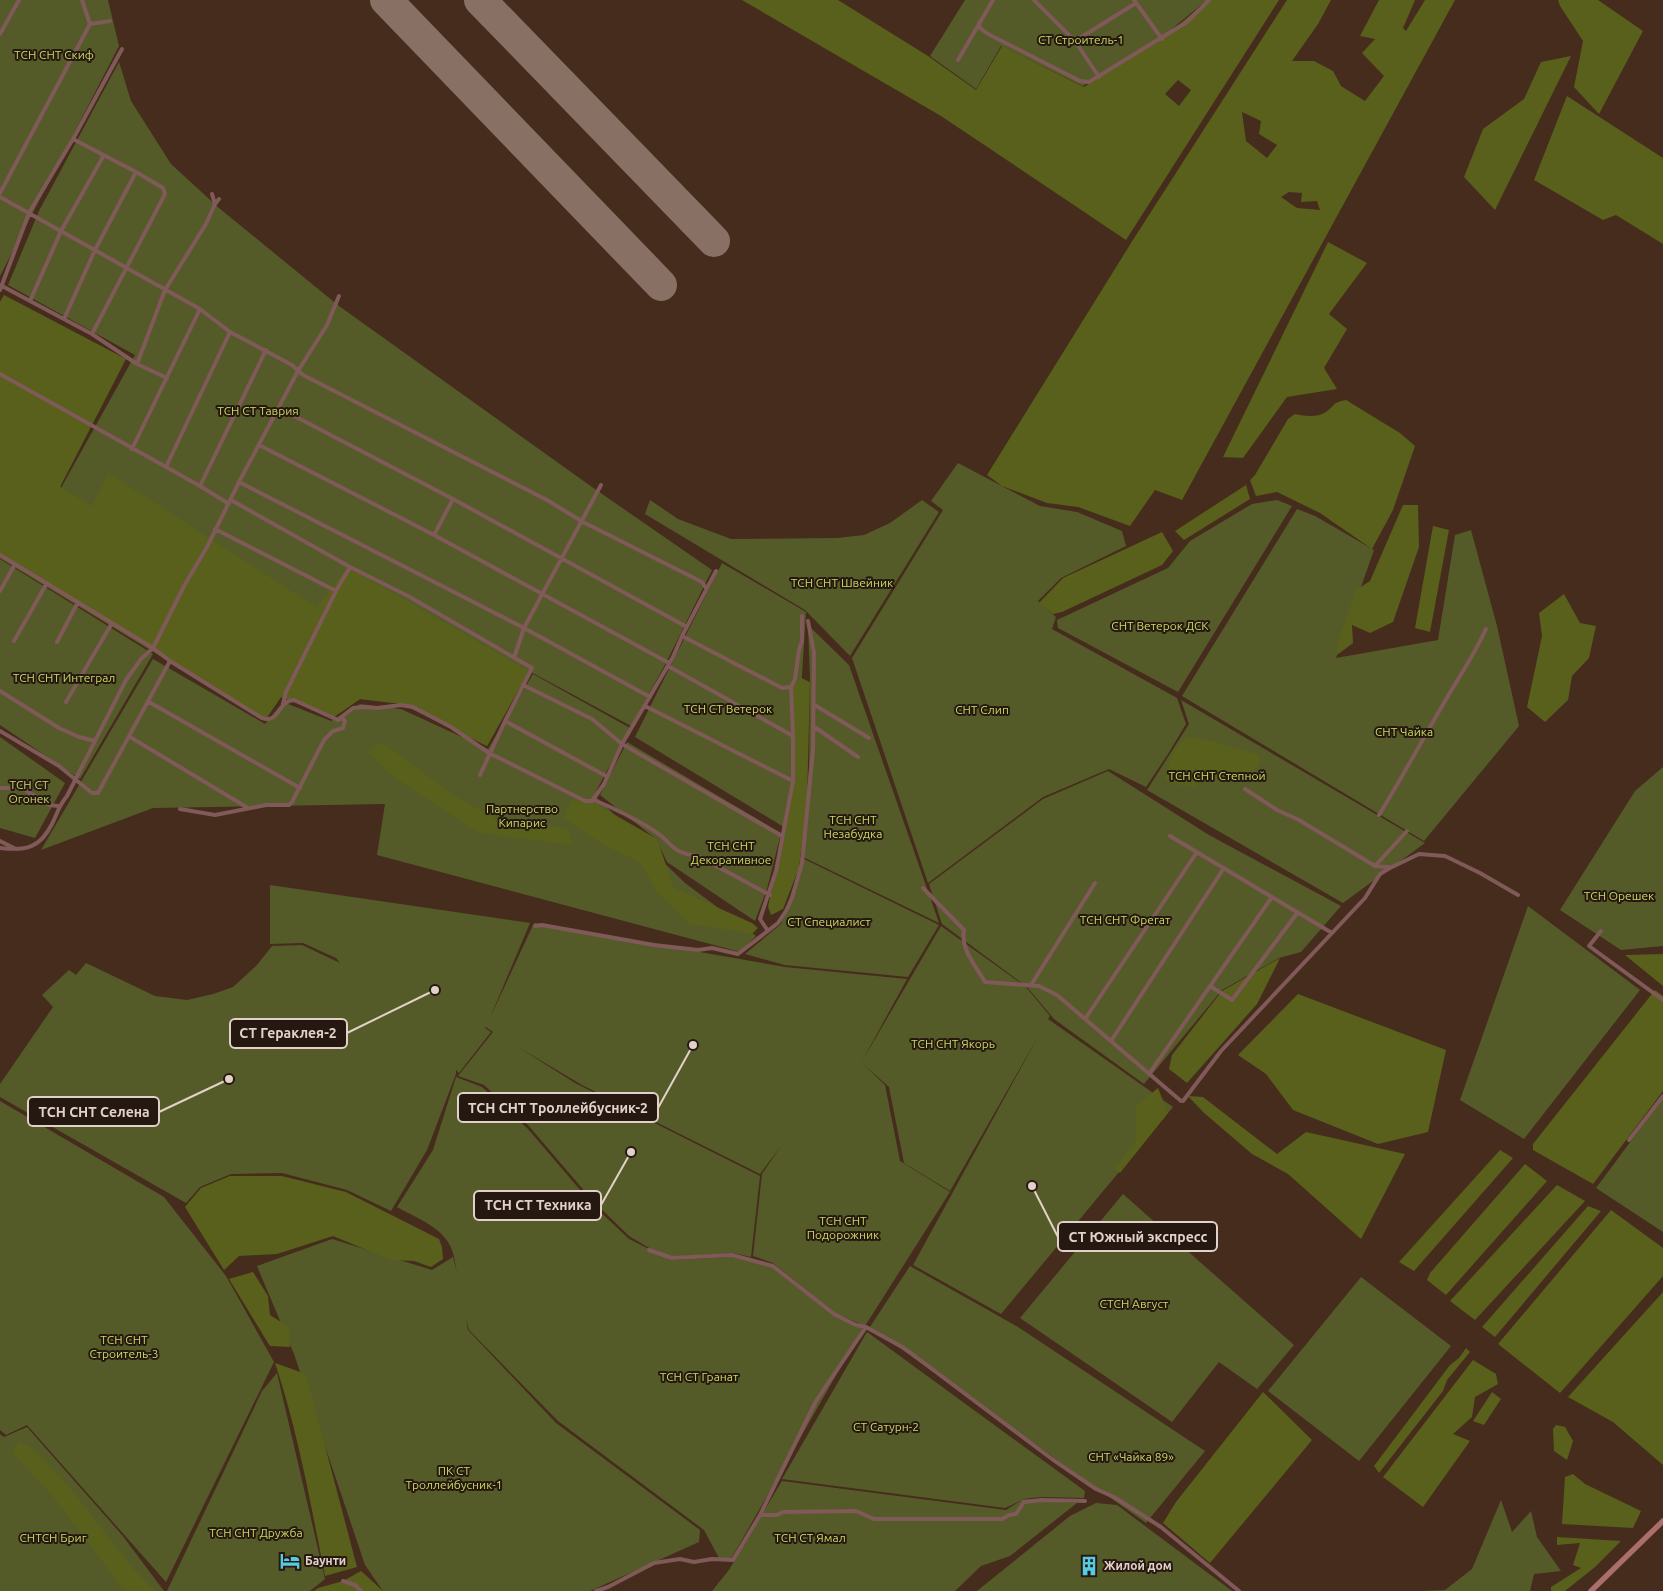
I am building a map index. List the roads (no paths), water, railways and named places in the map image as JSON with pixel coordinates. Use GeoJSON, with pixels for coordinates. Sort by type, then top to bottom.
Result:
{"type":"FeatureCollection","features":[{"type":"Feature","properties":{"kind":"main road"},"geometry":{"type":"LineString","coordinates":[[1591,1591],[1663,1521]]}},
{"type":"Feature","properties":{"kind":"street"},"geometry":{"type":"LineString","coordinates":[[0,34],[19,0]]}},
{"type":"Feature","properties":{"kind":"street"},"geometry":{"type":"LineString","coordinates":[[0,193],[90,24],[82,0]]}},
{"type":"Feature","properties":{"kind":"street"},"geometry":{"type":"LineString","coordinates":[[958,60],[993,0]]}},
{"type":"Feature","properties":{"kind":"street"},"geometry":{"type":"LineString","coordinates":[[1034,0],[1075,41],[1099,77]]}},
{"type":"Feature","properties":{"kind":"street"},"geometry":{"type":"LineString","coordinates":[[979,23],[980,28],[988,34],[1080,81],[1089,82],[1187,22],[1209,0]]}},
{"type":"Feature","properties":{"kind":"street"},"geometry":{"type":"LineString","coordinates":[[1075,41],[1135,1],[1162,38]]}},
{"type":"Feature","properties":{"kind":"street"},"geometry":{"type":"LineString","coordinates":[[90,24],[110,20]]}},
{"type":"Feature","properties":{"kind":"street"},"geometry":{"type":"LineString","coordinates":[[122,48],[73,139],[29,213],[1,288],[92,334],[137,364],[167,378]]}},
{"type":"Feature","properties":{"kind":"street"},"geometry":{"type":"LineString","coordinates":[[73,139],[163,188],[164,194],[92,334]]}},
{"type":"Feature","properties":{"kind":"street"},"geometry":{"type":"LineString","coordinates":[[30,301],[61,231],[104,155]]}},
{"type":"Feature","properties":{"kind":"street"},"geometry":{"type":"LineString","coordinates":[[64,319],[95,250],[136,172]]}},
{"type":"Feature","properties":{"kind":"street"},"geometry":{"type":"LineString","coordinates":[[212,194],[215,204]]}},
{"type":"Feature","properties":{"kind":"street"},"geometry":{"type":"LineString","coordinates":[[0,197],[200,309],[230,332],[266,350],[292,365],[298,371],[547,500],[583,522],[702,582],[706,588]]}},
{"type":"Feature","properties":{"kind":"street"},"geometry":{"type":"LineString","coordinates":[[137,364],[165,290],[206,224],[219,199]]}},
{"type":"Feature","properties":{"kind":"street"},"geometry":{"type":"LineString","coordinates":[[0,848],[18,850],[42,841],[53,823],[58,806],[67,796],[126,680],[140,659],[152,648],[184,586],[207,547],[298,371],[327,325],[339,296]]}},
{"type":"Feature","properties":{"kind":"street"},"geometry":{"type":"LineString","coordinates":[[132,449],[200,309]]}},
{"type":"Feature","properties":{"kind":"street"},"geometry":{"type":"LineString","coordinates":[[166,467],[230,332]]}},
{"type":"Feature","properties":{"kind":"street"},"geometry":{"type":"LineString","coordinates":[[200,486],[266,350]]}},
{"type":"Feature","properties":{"kind":"street"},"geometry":{"type":"LineString","coordinates":[[0,374],[132,449],[350,567],[408,596],[532,668],[480,775]]}},
{"type":"Feature","properties":{"kind":"street"},"geometry":{"type":"LineString","coordinates":[[279,408],[453,498],[562,560],[687,627]]}},
{"type":"Feature","properties":{"kind":"street"},"geometry":{"type":"LineString","coordinates":[[259,445],[434,535],[543,594],[793,736]]}},
{"type":"Feature","properties":{"kind":"street"},"geometry":{"type":"LineString","coordinates":[[239,482],[524,628],[650,697]]}},
{"type":"Feature","properties":{"kind":"street"},"geometry":{"type":"LineString","coordinates":[[514,658],[524,628],[602,485]]}},
{"type":"Feature","properties":{"kind":"street"},"geometry":{"type":"LineString","coordinates":[[434,535],[453,498]]}},
{"type":"Feature","properties":{"kind":"street"},"geometry":{"type":"LineString","coordinates":[[215,529],[336,591]]}},
{"type":"Feature","properties":{"kind":"street"},"geometry":{"type":"LineString","coordinates":[[0,555],[265,720],[274,718],[284,704],[290,700],[294,700],[338,720],[344,719],[342,729],[333,731],[324,740],[300,788],[289,805],[266,805],[215,815],[180,808]]}},
{"type":"Feature","properties":{"kind":"street"},"geometry":{"type":"LineString","coordinates":[[0,591],[15,564]]}},
{"type":"Feature","properties":{"kind":"street"},"geometry":{"type":"LineString","coordinates":[[284,704],[286,692],[336,591],[350,567]]}},
{"type":"Feature","properties":{"kind":"street"},"geometry":{"type":"LineString","coordinates":[[338,720],[353,708],[401,705],[413,707],[451,727],[489,754],[589,802],[594,800],[604,784],[622,744],[669,664],[716,571]]}},
{"type":"Feature","properties":{"kind":"street"},"geometry":{"type":"LineString","coordinates":[[14,641],[47,583]]}},
{"type":"Feature","properties":{"kind":"street"},"geometry":{"type":"LineString","coordinates":[[57,642],[78,602]]}},
{"type":"Feature","properties":{"kind":"street"},"geometry":{"type":"LineString","coordinates":[[768,931],[760,919],[770,895],[776,872],[793,782],[791,687],[796,680],[799,650],[802,641],[802,616]]}},
{"type":"Feature","properties":{"kind":"street"},"geometry":{"type":"LineString","coordinates":[[535,926],[542,925],[654,945],[698,950],[712,948],[738,954],[778,923],[786,911],[802,863],[813,750],[814,653],[808,621]]}},
{"type":"Feature","properties":{"kind":"street"},"geometry":{"type":"LineString","coordinates":[[66,702],[112,623]]}},
{"type":"Feature","properties":{"kind":"street"},"geometry":{"type":"LineString","coordinates":[[1378,815],[1486,629]]}},
{"type":"Feature","properties":{"kind":"street"},"geometry":{"type":"LineString","coordinates":[[682,636],[782,688],[791,687]]}},
{"type":"Feature","properties":{"kind":"street"},"geometry":{"type":"LineString","coordinates":[[0,731],[59,766],[92,793],[98,793],[170,661]]}},
{"type":"Feature","properties":{"kind":"street"},"geometry":{"type":"LineString","coordinates":[[523,685],[592,719],[622,744],[782,836]]}},
{"type":"Feature","properties":{"kind":"street"},"geometry":{"type":"LineString","coordinates":[[0,690],[59,728],[95,741]]}},
{"type":"Feature","properties":{"kind":"street"},"geometry":{"type":"LineString","coordinates":[[149,702],[300,788]]}},
{"type":"Feature","properties":{"kind":"street"},"geometry":{"type":"LineString","coordinates":[[813,704],[869,738]]}},
{"type":"Feature","properties":{"kind":"street"},"geometry":{"type":"LineString","coordinates":[[645,706],[793,782]]}},
{"type":"Feature","properties":{"kind":"street"},"geometry":{"type":"LineString","coordinates":[[505,721],[606,776]]}},
{"type":"Feature","properties":{"kind":"street"},"geometry":{"type":"LineString","coordinates":[[813,726],[858,757]]}},
{"type":"Feature","properties":{"kind":"street"},"geometry":{"type":"LineString","coordinates":[[130,737],[248,808]]}},
{"type":"Feature","properties":{"kind":"street"},"geometry":{"type":"LineString","coordinates":[[0,788],[22,788],[48,805],[58,806]]}},
{"type":"Feature","properties":{"kind":"street"},"geometry":{"type":"LineString","coordinates":[[1245,789],[1375,866],[1390,868]]}},
{"type":"Feature","properties":{"kind":"street"},"geometry":{"type":"LineString","coordinates":[[594,800],[626,813],[657,832],[674,850],[698,856],[770,895]]}},
{"type":"Feature","properties":{"kind":"street"},"geometry":{"type":"LineString","coordinates":[[1375,866],[1407,830]]}},
{"type":"Feature","properties":{"kind":"street"},"geometry":{"type":"LineString","coordinates":[[1170,836],[1332,933]]}},
{"type":"Feature","properties":{"kind":"street"},"geometry":{"type":"LineString","coordinates":[[0,841],[18,850]]}},
{"type":"Feature","properties":{"kind":"street"},"geometry":{"type":"LineString","coordinates":[[1085,1019],[1197,852]]}},
{"type":"Feature","properties":{"kind":"street"},"geometry":{"type":"LineString","coordinates":[[923,888],[964,930],[962,938],[967,952],[985,982],[1039,986],[1058,995],[1182,1101],[1221,1050],[1365,898],[1380,874],[1418,854],[1445,856],[1518,894]]}},
{"type":"Feature","properties":{"kind":"street"},"geometry":{"type":"LineString","coordinates":[[1111,1041],[1224,868]]}},
{"type":"Feature","properties":{"kind":"street"},"geometry":{"type":"LineString","coordinates":[[1032,985],[1095,883]]}},
{"type":"Feature","properties":{"kind":"street"},"geometry":{"type":"LineString","coordinates":[[1149,1074],[1272,897]]}},
{"type":"Feature","properties":{"kind":"street"},"geometry":{"type":"LineString","coordinates":[[1210,986],[1232,1000],[1298,912]]}},
{"type":"Feature","properties":{"kind":"street"},"geometry":{"type":"LineString","coordinates":[[1601,931],[1589,946],[1663,1000]]}},
{"type":"Feature","properties":{"kind":"street"},"geometry":{"type":"LineString","coordinates":[[1629,1140],[1663,1096]]}},
{"type":"Feature","properties":{"kind":"street"},"geometry":{"type":"LineString","coordinates":[[649,1250],[672,1258],[732,1255],[773,1266],[834,1314],[856,1325],[866,1327],[904,1348],[1015,1432],[1096,1490],[1114,1497],[1161,1527],[1239,1591]]}},
{"type":"Feature","properties":{"kind":"street"},"geometry":{"type":"LineString","coordinates":[[596,1591],[608,1587],[654,1563],[680,1559],[694,1562],[712,1559],[733,1560],[760,1516],[816,1401],[866,1327]]}},
{"type":"Feature","properties":{"kind":"street"},"geometry":{"type":"LineString","coordinates":[[760,1516],[777,1515],[783,1512],[856,1511],[874,1518],[1002,1519],[1016,1514],[1024,1502],[1041,1500],[1085,1501]]}},
{"type":"Feature","properties":{"kind":"street"},"geometry":{"type":"LineString","coordinates":[[343,1581],[355,1585],[361,1591]]}},
{"type":"Feature","properties":{"kind":"place","name":"СТ Гераклея-2"},"geometry":{"type":"Point","coordinates":[435,990]}},
{"type":"Feature","properties":{"kind":"place","name":"ТСН СНТ Троллейбусник-2"},"geometry":{"type":"Point","coordinates":[693,1045]}},
{"type":"Feature","properties":{"kind":"place","name":"ТСН СНТ Селена"},"geometry":{"type":"Point","coordinates":[229,1079]}},
{"type":"Feature","properties":{"kind":"place","name":"ТСН СТ Техника"},"geometry":{"type":"Point","coordinates":[631,1152]}},
{"type":"Feature","properties":{"kind":"place","name":"СТ Южный экспресс"},"geometry":{"type":"Point","coordinates":[1032,1186]}},
{"type":"Feature","properties":{"kind":"place","name":"Баунти"},"geometry":{"type":"Point","coordinates":[290,1561]}},
{"type":"Feature","properties":{"kind":"place","name":"Жилой дом"},"geometry":{"type":"Point","coordinates":[1089,1566]}},
{"type":"Feature","properties":{"kind":"park label","name":"СТ Строитель-1"},"geometry":{"type":"Point","coordinates":[1081,40]}},
{"type":"Feature","properties":{"kind":"park label","name":"ТСН СНТ Скиф"},"geometry":{"type":"Point","coordinates":[54,55]}},
{"type":"Feature","properties":{"kind":"park label","name":"ТСН СТ Таврия"},"geometry":{"type":"Point","coordinates":[258,411]}},
{"type":"Feature","properties":{"kind":"park label","name":"ТСН СНТ Швейник"},"geometry":{"type":"Point","coordinates":[842,583]}},
{"type":"Feature","properties":{"kind":"park label","name":"СНТ Ветерок ДСК"},"geometry":{"type":"Point","coordinates":[1160,626]}},
{"type":"Feature","properties":{"kind":"park label","name":"ТСН СНТ Интеграл"},"geometry":{"type":"Point","coordinates":[64,678]}},
{"type":"Feature","properties":{"kind":"park label","name":"ТСН СТ Ветерок"},"geometry":{"type":"Point","coordinates":[728,709]}},
{"type":"Feature","properties":{"kind":"park label","name":"СНТ Слип"},"geometry":{"type":"Point","coordinates":[982,710]}},
{"type":"Feature","properties":{"kind":"park label","name":"СНТ Чайка"},"geometry":{"type":"Point","coordinates":[1404,732]}},
{"type":"Feature","properties":{"kind":"park label","name":"ТСН СНТ Степной"},"geometry":{"type":"Point","coordinates":[1217,776]}},
{"type":"Feature","properties":{"kind":"park label","name":"ТСН СТ Огонек"},"geometry":{"type":"Point","coordinates":[29,792]}},
{"type":"Feature","properties":{"kind":"park label","name":"Партнерство Кипарис"},"geometry":{"type":"Point","coordinates":[522,816]}},
{"type":"Feature","properties":{"kind":"park label","name":"ТСН СНТ Незабудка"},"geometry":{"type":"Point","coordinates":[853,827]}},
{"type":"Feature","properties":{"kind":"park label","name":"ТСН СНТ Декоративное"},"geometry":{"type":"Point","coordinates":[731,853]}},
{"type":"Feature","properties":{"kind":"park label","name":"ТСН Орешек"},"geometry":{"type":"Point","coordinates":[1619,896]}},
{"type":"Feature","properties":{"kind":"park label","name":"ТСН СНТ Фрегат"},"geometry":{"type":"Point","coordinates":[1125,920]}},
{"type":"Feature","properties":{"kind":"park label","name":"СТ Специалист"},"geometry":{"type":"Point","coordinates":[829,922]}},
{"type":"Feature","properties":{"kind":"park label","name":"ТСН СНТ Якорь"},"geometry":{"type":"Point","coordinates":[953,1044]}},
{"type":"Feature","properties":{"kind":"park label","name":"ТСН СНТ Подорожник"},"geometry":{"type":"Point","coordinates":[843,1228]}},
{"type":"Feature","properties":{"kind":"park label","name":"СТСН Август"},"geometry":{"type":"Point","coordinates":[1134,1304]}},
{"type":"Feature","properties":{"kind":"park label","name":"ТСН СНТ Строитель-3"},"geometry":{"type":"Point","coordinates":[124,1347]}},
{"type":"Feature","properties":{"kind":"park label","name":"ТСН СТ Гранат"},"geometry":{"type":"Point","coordinates":[699,1377]}},
{"type":"Feature","properties":{"kind":"park label","name":"СТ Сатурн-2"},"geometry":{"type":"Point","coordinates":[886,1427]}},
{"type":"Feature","properties":{"kind":"park label","name":"СНТ «Чайка 89»"},"geometry":{"type":"Point","coordinates":[1131,1457]}},
{"type":"Feature","properties":{"kind":"park label","name":"ПК СТ Троллейбусник-1"},"geometry":{"type":"Point","coordinates":[454,1478]}},
{"type":"Feature","properties":{"kind":"park label","name":"ТСН СНТ Дружба"},"geometry":{"type":"Point","coordinates":[256,1533]}},
{"type":"Feature","properties":{"kind":"park label","name":"СНТСН Бриг"},"geometry":{"type":"Point","coordinates":[53,1538]}},
{"type":"Feature","properties":{"kind":"park label","name":"ТСН СТ Ямал"},"geometry":{"type":"Point","coordinates":[810,1538]}}]}
